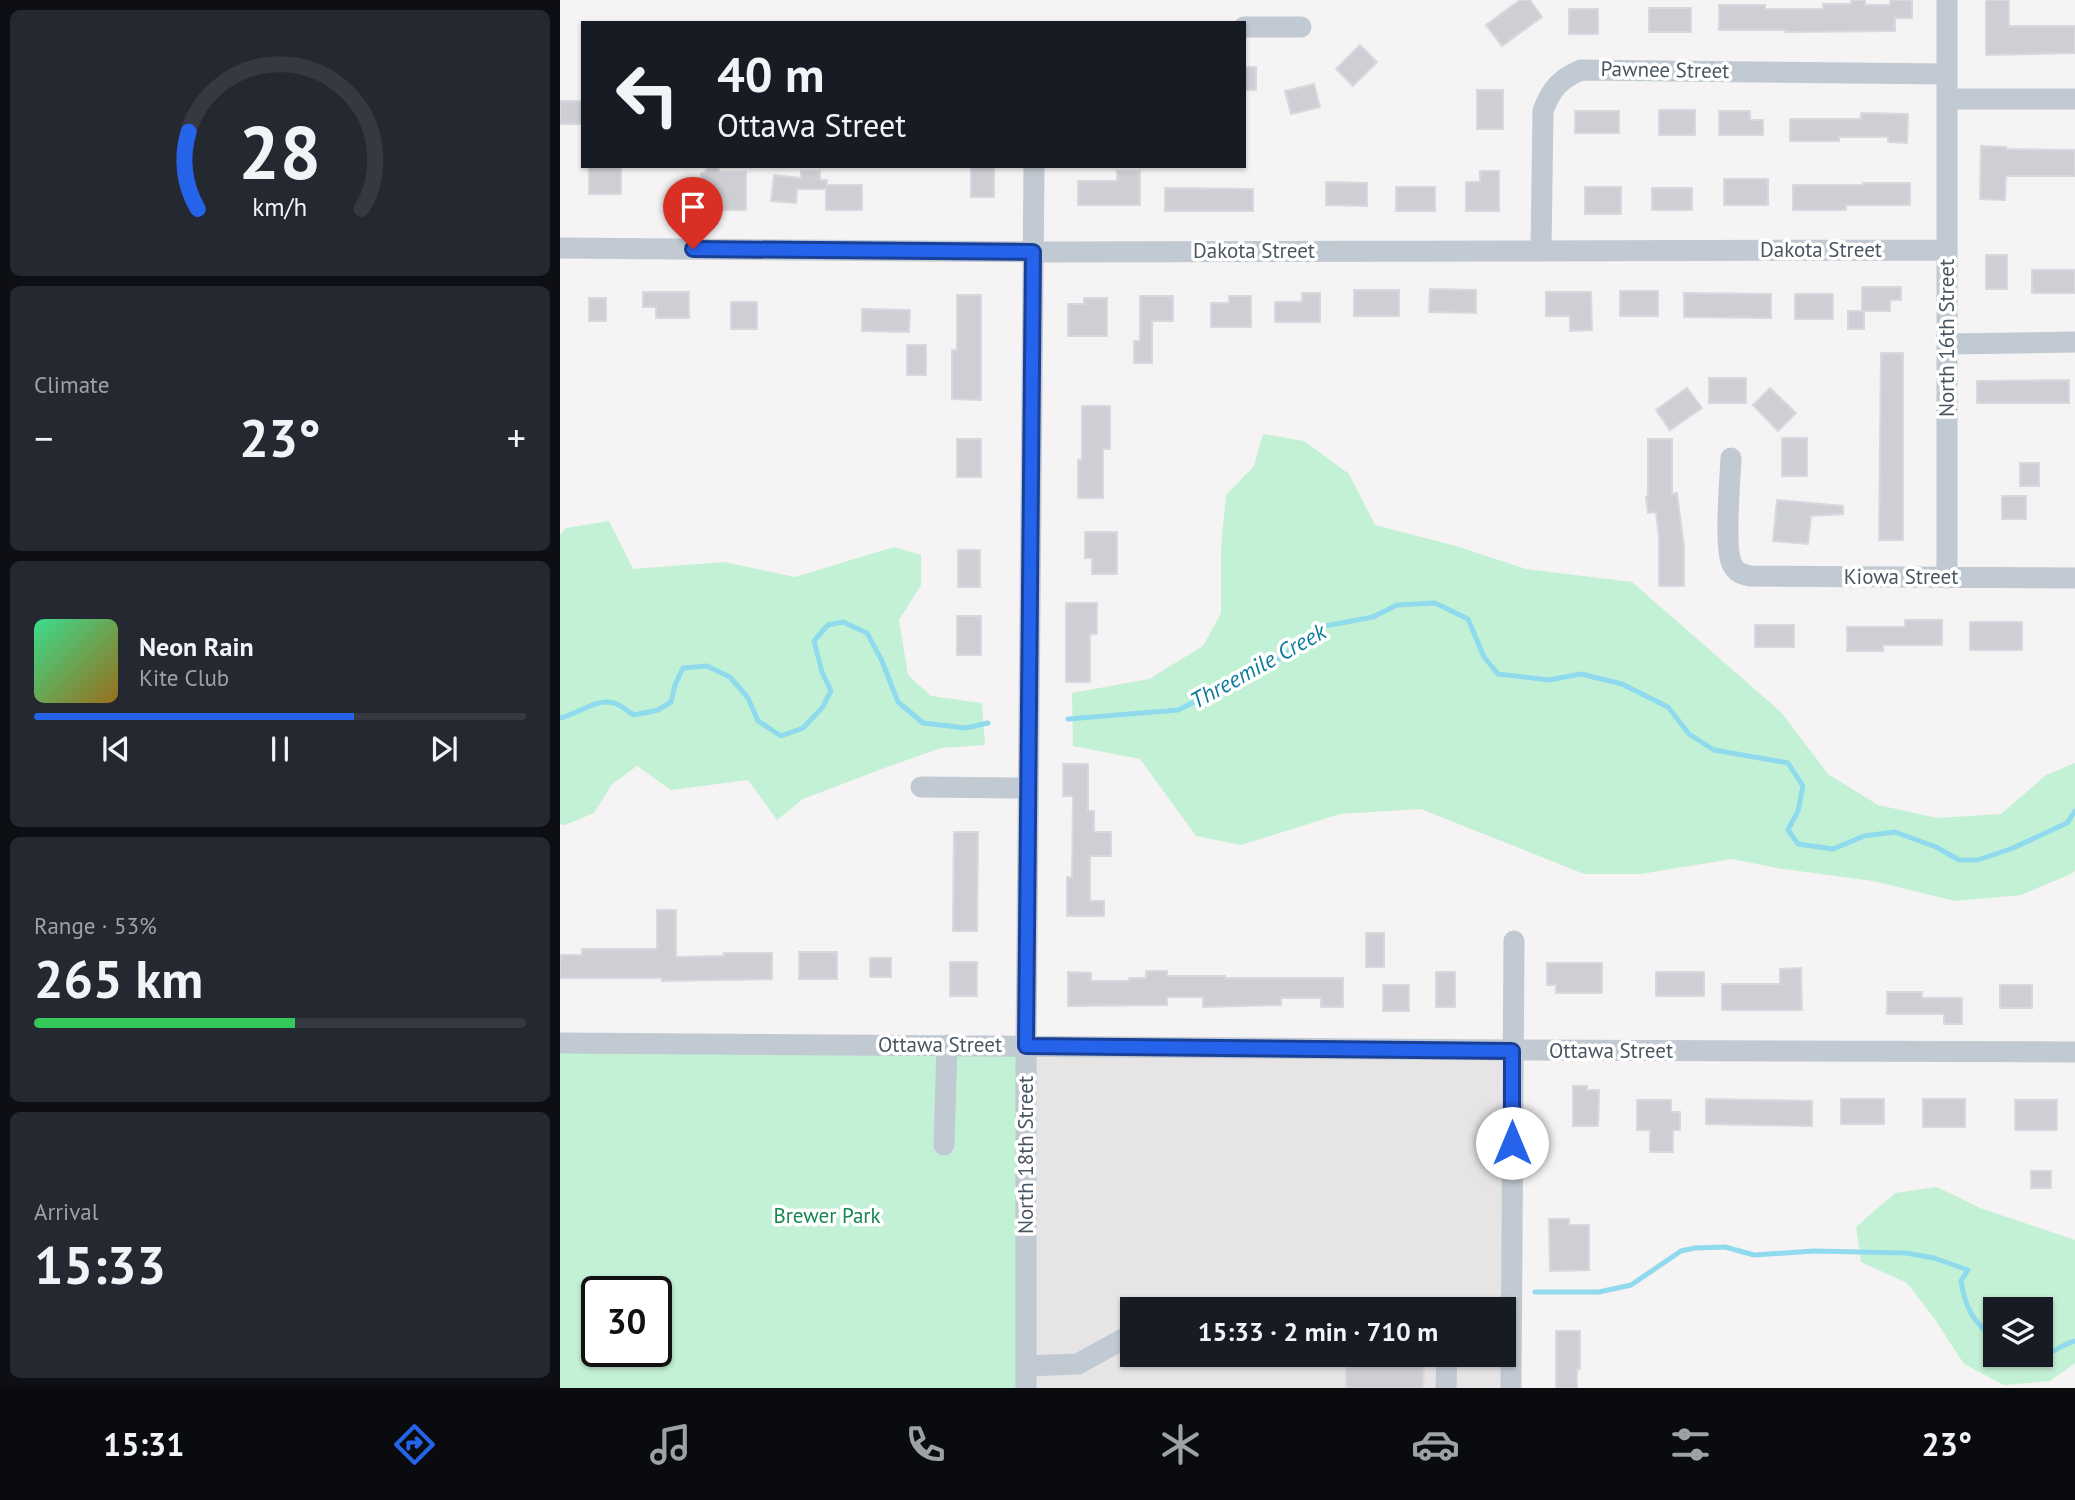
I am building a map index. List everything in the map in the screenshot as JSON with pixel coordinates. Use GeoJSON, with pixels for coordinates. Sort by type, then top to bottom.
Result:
{"type":"FeatureCollection","features":[{"type":"Feature","properties":{"kind":"street","name":"North 16th Street"},"geometry":{"type":"LineString","coordinates":[[1947,0],[1947,578]]}},
{"type":"Feature","properties":{"kind":"street"},"geometry":{"type":"LineString","coordinates":[[1246,27],[1301,27]]}},
{"type":"Feature","properties":{"kind":"street","name":"Pawnee Street"},"geometry":{"type":"LineString","coordinates":[[1541,251],[1543,110],[1550,92],[1563,78],[1581,70],[1947,74]]}},
{"type":"Feature","properties":{"kind":"street"},"geometry":{"type":"LineString","coordinates":[[1947,99],[2075,99]]}},
{"type":"Feature","properties":{"kind":"street","name":"North 18th Street"},"geometry":{"type":"LineString","coordinates":[[1026,1388],[1026,1046],[1034,168]]}},
{"type":"Feature","properties":{"kind":"street","name":"Dakota Street"},"geometry":{"type":"LineString","coordinates":[[560,248],[1033,252],[1947,250]]}},
{"type":"Feature","properties":{"kind":"street"},"geometry":{"type":"LineString","coordinates":[[1947,344],[2075,342]]}},
{"type":"Feature","properties":{"kind":"street","name":"Kiowa Street"},"geometry":{"type":"LineString","coordinates":[[1731,458],[1729,548],[1731,564],[1738,573],[1750,576],[2075,578]]}},
{"type":"Feature","properties":{"kind":"street"},"geometry":{"type":"LineString","coordinates":[[921,787],[1028,788]]}},
{"type":"Feature","properties":{"kind":"street"},"geometry":{"type":"LineString","coordinates":[[1508,1297],[1514,941]]}},
{"type":"Feature","properties":{"kind":"street","name":"Ottawa Street"},"geometry":{"type":"LineString","coordinates":[[560,1043],[1512,1051],[2075,1052]]}},
{"type":"Feature","properties":{"kind":"street"},"geometry":{"type":"LineString","coordinates":[[944,1145],[947,1045]]}},
{"type":"Feature","properties":{"kind":"street"},"geometry":{"type":"LineString","coordinates":[[1026,1366],[1078,1364],[1120,1341]]}},
{"type":"Feature","properties":{"kind":"street"},"geometry":{"type":"LineString","coordinates":[[1446,1388],[1447,1367]]}},
{"type":"Feature","properties":{"kind":"street"},"geometry":{"type":"LineString","coordinates":[[1509,1367],[1511,1388]]}},
{"type":"Feature","properties":{"kind":"shaded area"},"geometry":{"type":"Polygon","coordinates":[[[1026,1046],[1512,1050],[1511,1297],[1120,1297],[1120,1367],[1511,1367],[1511,1388],[1026,1388],[1026,1046]]]}},
{"type":"Feature","properties":{"kind":"green space"},"geometry":{"type":"Polygon","coordinates":[[[1263,434],[1304,441],[1349,474],[1375,525],[1456,546],[1526,569],[1632,582],[1781,712],[1828,774],[1878,805],[1937,818],[2001,814],[2046,775],[2075,763],[2075,870],[2021,895],[1955,901],[1873,881],[1732,859],[1641,874],[1584,874],[1421,809],[1340,814],[1241,845],[1196,836],[1140,759],[1073,746],[1072,693],[1149,679],[1203,646],[1221,613],[1221,548],[1226,495],[1254,466],[1263,434]]]}},
{"type":"Feature","properties":{"kind":"green space"},"geometry":{"type":"Polygon","coordinates":[[[609,521],[633,569],[724,562],[795,577],[894,547],[921,555],[921,585],[899,620],[908,675],[931,696],[982,703],[985,745],[941,748],[887,767],[803,799],[777,820],[748,780],[671,790],[637,766],[612,784],[594,813],[565,825],[560,824],[560,534],[566,528],[609,521]]]}},
{"type":"Feature","properties":{"kind":"green space","name":"Brewer Park"},"geometry":{"type":"Polygon","coordinates":[[[560,1043],[1026,1046],[1026,1388],[560,1388],[560,1043]]]}},
{"type":"Feature","properties":{"kind":"green space"},"geometry":{"type":"Polygon","coordinates":[[[1937,1187],[1980,1208],[2075,1240],[2075,1363],[2050,1381],[2004,1385],[1964,1364],[1907,1283],[1861,1262],[1856,1227],[1895,1193],[1937,1187]]]}},
{"type":"Feature","properties":{"kind":"building"},"geometry":{"type":"Polygon","coordinates":[[[1520,0],[1530,0],[1542,17],[1502,46],[1486,25],[1520,0]]]}},
{"type":"Feature","properties":{"kind":"building"},"geometry":{"type":"Polygon","coordinates":[[[1851,0],[1865,0],[1865,5],[1890,5],[1890,0],[1912,0],[1912,18],[1895,18],[1895,31],[1719,30],[1719,5],[1765,5],[1765,9],[1823,9],[1823,4],[1851,4],[1851,0]]]}},
{"type":"Feature","properties":{"kind":"building"},"geometry":{"type":"Polygon","coordinates":[[[1986,0],[2009,0],[2009,26],[2075,26],[2075,53],[1986,55],[1986,0]]]}},
{"type":"Feature","properties":{"kind":"building"},"geometry":{"type":"Polygon","coordinates":[[[1649,8],[1691,8],[1691,32],[1649,32],[1649,8]]]}},
{"type":"Feature","properties":{"kind":"building"},"geometry":{"type":"Polygon","coordinates":[[[1569,9],[1598,9],[1598,34],[1569,34],[1569,9]]]}},
{"type":"Feature","properties":{"kind":"building"},"geometry":{"type":"Polygon","coordinates":[[[1360,45],[1377,62],[1353,86],[1336,69],[1360,45]]]}},
{"type":"Feature","properties":{"kind":"building"},"geometry":{"type":"Polygon","coordinates":[[[1246,67],[1256,67],[1256,90],[1246,90],[1246,67]]]}},
{"type":"Feature","properties":{"kind":"building"},"geometry":{"type":"Polygon","coordinates":[[[1314,84],[1320,107],[1291,114],[1285,91],[1314,84]]]}},
{"type":"Feature","properties":{"kind":"building"},"geometry":{"type":"Polygon","coordinates":[[[1477,90],[1503,90],[1503,129],[1477,129],[1477,90]]]}},
{"type":"Feature","properties":{"kind":"building"},"geometry":{"type":"Polygon","coordinates":[[[560,101],[581,101],[581,124],[560,124],[560,101]]]}},
{"type":"Feature","properties":{"kind":"building"},"geometry":{"type":"Polygon","coordinates":[[[1659,110],[1695,110],[1695,135],[1659,135],[1659,110]]]}},
{"type":"Feature","properties":{"kind":"building"},"geometry":{"type":"Polygon","coordinates":[[[1575,111],[1619,111],[1619,133],[1575,133],[1575,111]]]}},
{"type":"Feature","properties":{"kind":"building"},"geometry":{"type":"Polygon","coordinates":[[[1719,111],[1750,111],[1750,120],[1763,120],[1763,135],[1719,135],[1719,111]]]}},
{"type":"Feature","properties":{"kind":"building"},"geometry":{"type":"Polygon","coordinates":[[[1861,113],[1908,114],[1907,143],[1888,142],[1888,137],[1790,141],[1790,119],[1861,119],[1861,113]]]}},
{"type":"Feature","properties":{"kind":"building"},"geometry":{"type":"Polygon","coordinates":[[[1981,146],[2075,150],[2075,176],[2006,176],[2005,200],[1980,199],[1981,146]]]}},
{"type":"Feature","properties":{"kind":"building"},"geometry":{"type":"Polygon","coordinates":[[[589,168],[621,168],[621,194],[589,194],[589,168]]]}},
{"type":"Feature","properties":{"kind":"building"},"geometry":{"type":"Polygon","coordinates":[[[707,168],[718,168],[719,172],[746,172],[746,210],[724,210],[724,200],[702,199],[701,173],[706,172],[707,168]]]}},
{"type":"Feature","properties":{"kind":"building"},"geometry":{"type":"Polygon","coordinates":[[[971,168],[994,168],[994,197],[971,197],[971,168]]]}},
{"type":"Feature","properties":{"kind":"building"},"geometry":{"type":"Polygon","coordinates":[[[801,171],[820,171],[820,180],[827,180],[827,185],[862,185],[862,210],[826,210],[826,189],[797,189],[796,203],[771,201],[774,175],[801,178],[801,171]]]}},
{"type":"Feature","properties":{"kind":"building"},"geometry":{"type":"Polygon","coordinates":[[[1117,171],[1140,171],[1140,205],[1078,205],[1078,181],[1117,181],[1117,171]]]}},
{"type":"Feature","properties":{"kind":"building"},"geometry":{"type":"Polygon","coordinates":[[[1480,171],[1499,171],[1499,211],[1466,211],[1466,182],[1480,182],[1480,171]]]}},
{"type":"Feature","properties":{"kind":"building"},"geometry":{"type":"Polygon","coordinates":[[[1724,179],[1768,179],[1768,205],[1724,205],[1724,179]]]}},
{"type":"Feature","properties":{"kind":"building"},"geometry":{"type":"Polygon","coordinates":[[[1326,182],[1367,183],[1367,206],[1326,205],[1326,182]]]}},
{"type":"Feature","properties":{"kind":"building"},"geometry":{"type":"Polygon","coordinates":[[[1910,183],[1910,205],[1846,205],[1846,210],[1793,210],[1793,185],[1910,183]]]}},
{"type":"Feature","properties":{"kind":"building"},"geometry":{"type":"Polygon","coordinates":[[[1396,187],[1435,187],[1435,211],[1396,211],[1396,187]]]}},
{"type":"Feature","properties":{"kind":"building"},"geometry":{"type":"Polygon","coordinates":[[[1585,187],[1621,187],[1621,214],[1585,214],[1585,187]]]}},
{"type":"Feature","properties":{"kind":"building"},"geometry":{"type":"Polygon","coordinates":[[[1165,188],[1253,189],[1253,211],[1165,211],[1165,188]]]}},
{"type":"Feature","properties":{"kind":"building"},"geometry":{"type":"Polygon","coordinates":[[[1652,188],[1692,188],[1692,210],[1652,210],[1652,188]]]}},
{"type":"Feature","properties":{"kind":"building"},"geometry":{"type":"Polygon","coordinates":[[[1986,255],[2007,255],[2007,289],[1986,289],[1986,255]]]}},
{"type":"Feature","properties":{"kind":"building"},"geometry":{"type":"Polygon","coordinates":[[[2032,270],[2075,270],[2075,293],[2032,293],[2032,270]]]}},
{"type":"Feature","properties":{"kind":"building"},"geometry":{"type":"Polygon","coordinates":[[[1862,287],[1901,287],[1901,300],[1890,300],[1890,311],[1864,311],[1864,329],[1848,329],[1848,311],[1862,311],[1862,287]]]}},
{"type":"Feature","properties":{"kind":"building"},"geometry":{"type":"Polygon","coordinates":[[[1430,289],[1476,290],[1476,313],[1429,312],[1430,289]]]}},
{"type":"Feature","properties":{"kind":"building"},"geometry":{"type":"Polygon","coordinates":[[[1354,290],[1399,290],[1399,316],[1354,316],[1354,290]]]}},
{"type":"Feature","properties":{"kind":"building"},"geometry":{"type":"Polygon","coordinates":[[[1620,291],[1658,291],[1658,316],[1620,316],[1620,291]]]}},
{"type":"Feature","properties":{"kind":"building"},"geometry":{"type":"Polygon","coordinates":[[[643,292],[689,292],[689,318],[656,318],[656,307],[643,307],[643,292]]]}},
{"type":"Feature","properties":{"kind":"building"},"geometry":{"type":"Polygon","coordinates":[[[1546,292],[1591,292],[1592,330],[1570,331],[1570,316],[1546,316],[1546,292]]]}},
{"type":"Feature","properties":{"kind":"building"},"geometry":{"type":"Polygon","coordinates":[[[1302,293],[1320,293],[1320,322],[1275,322],[1275,302],[1302,302],[1302,293]]]}},
{"type":"Feature","properties":{"kind":"building"},"geometry":{"type":"Polygon","coordinates":[[[1684,293],[1771,294],[1771,318],[1684,317],[1684,293]]]}},
{"type":"Feature","properties":{"kind":"building"},"geometry":{"type":"Polygon","coordinates":[[[1795,294],[1833,294],[1833,319],[1795,319],[1795,294]]]}},
{"type":"Feature","properties":{"kind":"building"},"geometry":{"type":"Polygon","coordinates":[[[957,295],[981,295],[981,400],[952,399],[952,350],[957,350],[957,295]]]}},
{"type":"Feature","properties":{"kind":"building"},"geometry":{"type":"Polygon","coordinates":[[[1140,296],[1173,296],[1173,321],[1152,321],[1152,363],[1134,363],[1134,341],[1140,341],[1140,296]]]}},
{"type":"Feature","properties":{"kind":"building"},"geometry":{"type":"Polygon","coordinates":[[[1229,296],[1251,296],[1251,327],[1211,327],[1211,303],[1229,303],[1229,296]]]}},
{"type":"Feature","properties":{"kind":"building"},"geometry":{"type":"Polygon","coordinates":[[[589,298],[606,298],[606,321],[589,321],[589,298]]]}},
{"type":"Feature","properties":{"kind":"building"},"geometry":{"type":"Polygon","coordinates":[[[1084,298],[1107,298],[1107,336],[1068,336],[1068,304],[1084,304],[1084,298]]]}},
{"type":"Feature","properties":{"kind":"building"},"geometry":{"type":"Polygon","coordinates":[[[731,302],[757,302],[757,329],[731,329],[731,302]]]}},
{"type":"Feature","properties":{"kind":"building"},"geometry":{"type":"Polygon","coordinates":[[[862,309],[910,310],[909,332],[862,331],[862,309]]]}},
{"type":"Feature","properties":{"kind":"building"},"geometry":{"type":"Polygon","coordinates":[[[907,345],[926,345],[926,375],[907,375],[907,345]]]}},
{"type":"Feature","properties":{"kind":"building"},"geometry":{"type":"Polygon","coordinates":[[[1881,353],[1903,353],[1903,540],[1879,540],[1881,353]]]}},
{"type":"Feature","properties":{"kind":"building"},"geometry":{"type":"Polygon","coordinates":[[[1709,378],[1746,378],[1746,403],[1709,403],[1709,378]]]}},
{"type":"Feature","properties":{"kind":"building"},"geometry":{"type":"Polygon","coordinates":[[[2069,380],[2069,403],[1977,403],[1977,381],[2069,380]]]}},
{"type":"Feature","properties":{"kind":"building"},"geometry":{"type":"Polygon","coordinates":[[[1687,388],[1702,408],[1670,430],[1656,410],[1687,388]]]}},
{"type":"Feature","properties":{"kind":"building"},"geometry":{"type":"Polygon","coordinates":[[[1770,388],[1796,413],[1778,431],[1753,405],[1770,388]]]}},
{"type":"Feature","properties":{"kind":"building"},"geometry":{"type":"Polygon","coordinates":[[[1082,406],[1110,406],[1110,449],[1103,449],[1103,498],[1078,498],[1078,460],[1082,460],[1082,406]]]}},
{"type":"Feature","properties":{"kind":"building"},"geometry":{"type":"Polygon","coordinates":[[[1782,438],[1807,438],[1807,476],[1782,476],[1782,438]]]}},
{"type":"Feature","properties":{"kind":"building"},"geometry":{"type":"Polygon","coordinates":[[[957,439],[981,439],[981,477],[957,477],[957,439]]]}},
{"type":"Feature","properties":{"kind":"building"},"geometry":{"type":"Polygon","coordinates":[[[1648,439],[1672,439],[1672,494],[1677,493],[1684,547],[1684,586],[1659,586],[1656,512],[1648,513],[1646,497],[1648,439]]]}},
{"type":"Feature","properties":{"kind":"building"},"geometry":{"type":"Polygon","coordinates":[[[2020,463],[2039,463],[2039,486],[2020,486],[2020,463]]]}},
{"type":"Feature","properties":{"kind":"building"},"geometry":{"type":"Polygon","coordinates":[[[2002,496],[2026,496],[2026,519],[2002,519],[2002,496]]]}},
{"type":"Feature","properties":{"kind":"building"},"geometry":{"type":"Polygon","coordinates":[[[1777,500],[1843,506],[1843,514],[1811,516],[1808,544],[1773,541],[1777,500]]]}},
{"type":"Feature","properties":{"kind":"building"},"geometry":{"type":"Polygon","coordinates":[[[1085,532],[1117,532],[1117,574],[1092,574],[1092,558],[1085,558],[1085,532]]]}},
{"type":"Feature","properties":{"kind":"building"},"geometry":{"type":"Polygon","coordinates":[[[958,550],[980,550],[980,587],[958,587],[958,550]]]}},
{"type":"Feature","properties":{"kind":"building"},"geometry":{"type":"Polygon","coordinates":[[[1066,603],[1097,603],[1097,634],[1090,634],[1090,682],[1066,682],[1066,603]]]}},
{"type":"Feature","properties":{"kind":"building"},"geometry":{"type":"Polygon","coordinates":[[[957,616],[981,616],[981,655],[957,655],[957,616]]]}},
{"type":"Feature","properties":{"kind":"building"},"geometry":{"type":"Polygon","coordinates":[[[1905,620],[1942,620],[1942,645],[1883,645],[1883,651],[1847,651],[1847,627],[1905,627],[1905,620]]]}},
{"type":"Feature","properties":{"kind":"building"},"geometry":{"type":"Polygon","coordinates":[[[1970,622],[2022,622],[2022,650],[1970,650],[1970,622]]]}},
{"type":"Feature","properties":{"kind":"building"},"geometry":{"type":"Polygon","coordinates":[[[1755,625],[1794,625],[1794,647],[1755,647],[1755,625]]]}},
{"type":"Feature","properties":{"kind":"building"},"geometry":{"type":"Polygon","coordinates":[[[1063,764],[1088,764],[1088,811],[1094,811],[1094,832],[1111,832],[1111,856],[1090,856],[1090,901],[1104,901],[1104,916],[1067,916],[1067,877],[1072,877],[1073,796],[1063,796],[1063,764]]]}},
{"type":"Feature","properties":{"kind":"building"},"geometry":{"type":"Polygon","coordinates":[[[954,832],[978,832],[977,931],[953,931],[954,832]]]}},
{"type":"Feature","properties":{"kind":"building"},"geometry":{"type":"Polygon","coordinates":[[[657,910],[676,910],[676,957],[772,953],[772,979],[662,981],[662,978],[560,978],[560,955],[582,955],[582,949],[657,949],[657,910]]]}},
{"type":"Feature","properties":{"kind":"building"},"geometry":{"type":"Polygon","coordinates":[[[1366,933],[1384,933],[1384,967],[1366,967],[1366,933]]]}},
{"type":"Feature","properties":{"kind":"building"},"geometry":{"type":"Polygon","coordinates":[[[799,952],[837,952],[837,979],[799,979],[799,952]]]}},
{"type":"Feature","properties":{"kind":"building"},"geometry":{"type":"Polygon","coordinates":[[[870,958],[891,958],[891,977],[870,977],[870,958]]]}},
{"type":"Feature","properties":{"kind":"building"},"geometry":{"type":"Polygon","coordinates":[[[950,962],[977,962],[977,996],[950,996],[950,962]]]}},
{"type":"Feature","properties":{"kind":"building"},"geometry":{"type":"Polygon","coordinates":[[[1547,963],[1602,963],[1602,993],[1556,993],[1556,985],[1547,985],[1547,963]]]}},
{"type":"Feature","properties":{"kind":"building"},"geometry":{"type":"Polygon","coordinates":[[[1801,968],[1802,1010],[1722,1010],[1722,984],[1780,984],[1780,969],[1801,968]]]}},
{"type":"Feature","properties":{"kind":"building"},"geometry":{"type":"Polygon","coordinates":[[[1146,971],[1167,971],[1167,976],[1343,978],[1343,1007],[1321,1007],[1321,998],[1281,998],[1281,1005],[1203,1007],[1203,997],[1167,997],[1167,1005],[1068,1006],[1068,972],[1091,973],[1091,981],[1129,981],[1129,978],[1146,978],[1146,971]]]}},
{"type":"Feature","properties":{"kind":"building"},"geometry":{"type":"Polygon","coordinates":[[[1436,972],[1455,972],[1455,1007],[1436,1007],[1436,972]]]}},
{"type":"Feature","properties":{"kind":"building"},"geometry":{"type":"Polygon","coordinates":[[[1656,972],[1704,972],[1704,996],[1656,996],[1656,972]]]}},
{"type":"Feature","properties":{"kind":"building"},"geometry":{"type":"Polygon","coordinates":[[[1383,985],[1409,985],[1409,1011],[1383,1011],[1383,985]]]}},
{"type":"Feature","properties":{"kind":"building"},"geometry":{"type":"Polygon","coordinates":[[[2000,985],[2032,985],[2032,1008],[2000,1008],[2000,985]]]}},
{"type":"Feature","properties":{"kind":"building"},"geometry":{"type":"Polygon","coordinates":[[[1887,992],[1922,992],[1922,998],[1962,998],[1962,1024],[1944,1024],[1944,1014],[1887,1014],[1887,992]]]}},
{"type":"Feature","properties":{"kind":"building"},"geometry":{"type":"Polygon","coordinates":[[[1573,1086],[1587,1086],[1587,1090],[1599,1090],[1598,1126],[1573,1126],[1573,1086]]]}},
{"type":"Feature","properties":{"kind":"building"},"geometry":{"type":"Polygon","coordinates":[[[1706,1099],[1812,1101],[1812,1126],[1706,1124],[1706,1099]]]}},
{"type":"Feature","properties":{"kind":"building"},"geometry":{"type":"Polygon","coordinates":[[[1841,1099],[1884,1099],[1884,1124],[1841,1124],[1841,1099]]]}},
{"type":"Feature","properties":{"kind":"building"},"geometry":{"type":"Polygon","coordinates":[[[1923,1099],[1965,1099],[1965,1127],[1923,1127],[1923,1099]]]}},
{"type":"Feature","properties":{"kind":"building"},"geometry":{"type":"Polygon","coordinates":[[[1637,1100],[1671,1100],[1671,1112],[1680,1112],[1680,1130],[1673,1130],[1673,1152],[1650,1152],[1650,1130],[1637,1130],[1637,1100]]]}},
{"type":"Feature","properties":{"kind":"building"},"geometry":{"type":"Polygon","coordinates":[[[2015,1100],[2057,1100],[2057,1130],[2015,1130],[2015,1100]]]}},
{"type":"Feature","properties":{"kind":"building"},"geometry":{"type":"Polygon","coordinates":[[[2031,1171],[2051,1171],[2051,1188],[2031,1188],[2031,1171]]]}},
{"type":"Feature","properties":{"kind":"building"},"geometry":{"type":"Polygon","coordinates":[[[1549,1219],[1569,1219],[1569,1225],[1589,1225],[1589,1270],[1550,1271],[1549,1219]]]}},
{"type":"Feature","properties":{"kind":"building"},"geometry":{"type":"Polygon","coordinates":[[[1556,1331],[1580,1331],[1577,1388],[1556,1388],[1556,1331]]]}},
{"type":"Feature","properties":{"kind":"building"},"geometry":{"type":"Polygon","coordinates":[[[1346,1367],[1424,1367],[1423,1388],[1346,1388],[1346,1367]]]}},
{"type":"Feature","properties":{"kind":"waterway","name":"Threemile Creek"},"geometry":{"type":"LineString","coordinates":[[1068,719],[1178,710],[1272,664],[1320,627],[1373,617],[1397,605],[1435,603],[1468,619],[1484,657],[1498,674],[1549,680],[1581,674],[1622,684],[1668,707],[1689,734],[1714,750],[1788,763],[1803,786],[1798,811],[1788,830],[1798,844],[1833,849],[1864,836],[1895,832],[1936,847],[1959,860],[1978,860],[2013,848],[2067,823],[2075,811]]}},
{"type":"Feature","properties":{"kind":"waterway","name":"Threemile Creek"},"geometry":{"type":"LineString","coordinates":[[560,718],[607,702],[616,704],[634,715],[658,710],[671,702],[683,668],[707,666],[730,677],[748,698],[758,721],[781,736],[803,728],[822,708],[831,691],[822,672],[814,641],[828,625],[843,622],[867,633],[882,661],[898,702],[923,723],[966,728],[988,723]]}},
{"type":"Feature","properties":{"kind":"waterway"},"geometry":{"type":"LineString","coordinates":[[1535,1292],[1599,1292],[1631,1285],[1681,1251],[1695,1248],[1725,1247],[1754,1255],[1814,1251],[1906,1253],[1934,1258],[1968,1270],[1961,1281],[1965,1299],[1983,1329]]}},
{"type":"Feature","properties":{"kind":"waterway"},"geometry":{"type":"LineString","coordinates":[[2053,1352],[2075,1341]]}},
{"type":"Feature","properties":{"kind":"route"},"geometry":{"type":"LineString","coordinates":[[693,249],[1033,252],[1026,1046],[1512,1051],[1512,1143]]}}]}
